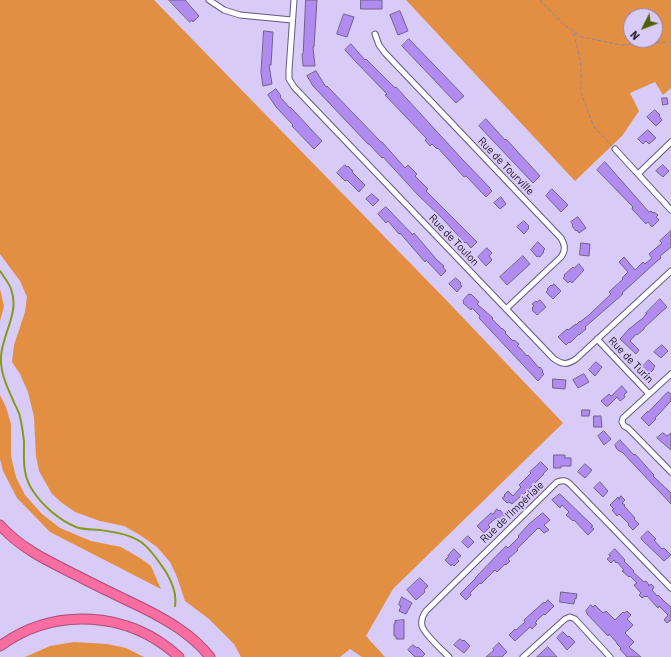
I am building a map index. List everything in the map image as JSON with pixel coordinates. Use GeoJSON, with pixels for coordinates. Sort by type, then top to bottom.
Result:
{"type":"FeatureCollection","features":[{"type":"Feature","properties":{"kind":"highway"},"geometry":{"type":"LineString","coordinates":[[0,525],[9,535],[41,558],[152,612],[176,626],[195,640],[210,657]]}},
{"type":"Feature","properties":{"kind":"highway"},"geometry":{"type":"LineString","coordinates":[[0,646],[19,634],[42,625],[71,619],[93,619],[117,623],[139,631],[162,643],[179,657]]}},
{"type":"Feature","properties":{"kind":"street"},"geometry":{"type":"LineString","coordinates":[[209,0],[224,10],[236,14],[292,20]]}},
{"type":"Feature","properties":{"kind":"street","name":"Rue de Toulon"},"geometry":{"type":"LineString","coordinates":[[294,0],[289,70],[290,79],[294,87],[553,358],[564,364],[576,359],[671,271]]}},
{"type":"Feature","properties":{"kind":"street","name":"Rue de Tourville"},"geometry":{"type":"LineString","coordinates":[[375,34],[379,45],[385,54],[561,238],[564,243],[564,254],[506,309]]}},
{"type":"Feature","properties":{"kind":"street"},"geometry":{"type":"LineString","coordinates":[[638,174],[671,142]]}},
{"type":"Feature","properties":{"kind":"street"},"geometry":{"type":"LineString","coordinates":[[615,149],[671,210]]}},
{"type":"Feature","properties":{"kind":"street","name":"Rue de Turin"},"geometry":{"type":"LineString","coordinates":[[597,339],[649,394]]}},
{"type":"Feature","properties":{"kind":"street"},"geometry":{"type":"LineString","coordinates":[[671,374],[623,418],[622,422],[624,426],[628,428],[671,472]]}},
{"type":"Feature","properties":{"kind":"street","name":"Rue de l'Impériale"},"geometry":{"type":"LineString","coordinates":[[449,657],[425,631],[422,625],[423,616],[426,611],[557,482],[566,481],[570,484],[671,588]]}},
{"type":"Feature","properties":{"kind":"street"},"geometry":{"type":"LineString","coordinates":[[523,657],[565,619],[570,617],[575,619],[610,657]]}},
{"type":"Feature","properties":{"kind":"path"},"geometry":{"type":"LineString","coordinates":[[540,0],[564,25],[582,37],[621,45],[671,42]]}},
{"type":"Feature","properties":{"kind":"path"},"geometry":{"type":"LineString","coordinates":[[574,32],[581,64],[581,93],[594,126],[615,149]]}},
{"type":"Feature","properties":{"kind":"shaded area"},"geometry":{"type":"Polygon","coordinates":[[[0,0],[154,0],[449,303],[563,423],[393,589],[366,636],[385,657],[362,657],[350,649],[340,657],[241,657],[234,644],[209,619],[185,601],[170,562],[157,547],[124,526],[100,521],[75,512],[52,494],[39,471],[36,456],[34,417],[28,392],[20,374],[12,362],[14,345],[25,312],[27,297],[20,281],[0,254],[0,0]]]}},
{"type":"Feature","properties":{"kind":"shaded area"},"geometry":{"type":"Polygon","coordinates":[[[406,0],[671,0],[671,88],[663,95],[655,82],[630,93],[639,111],[622,136],[575,181],[406,0]]]}},
{"type":"Feature","properties":{"kind":"shaded area"},"geometry":{"type":"Polygon","coordinates":[[[0,289],[4,306],[0,321],[0,289]]]}},
{"type":"Feature","properties":{"kind":"shaded area"},"geometry":{"type":"Polygon","coordinates":[[[0,395],[6,407],[11,424],[11,456],[16,477],[25,495],[42,514],[60,528],[91,541],[121,547],[140,558],[151,566],[161,589],[50,532],[17,498],[3,471],[0,459],[0,395]]]}},
{"type":"Feature","properties":{"kind":"shaded area"},"geometry":{"type":"Polygon","coordinates":[[[74,642],[107,644],[126,648],[144,657],[25,657],[50,646],[74,642]]]}},
{"type":"Feature","properties":{"kind":"building"},"geometry":{"type":"Polygon","coordinates":[[[169,0],[185,0],[199,16],[193,22],[192,20],[190,22],[169,0]]]}},
{"type":"Feature","properties":{"kind":"building"},"geometry":{"type":"Polygon","coordinates":[[[306,0],[317,0],[313,47],[315,66],[303,66],[302,54],[306,0]]]}},
{"type":"Feature","properties":{"kind":"building"},"geometry":{"type":"Polygon","coordinates":[[[361,0],[382,0],[382,9],[361,9],[361,0]]]}},
{"type":"Feature","properties":{"kind":"building"},"geometry":{"type":"Polygon","coordinates":[[[400,11],[408,31],[398,35],[390,15],[400,11]]]}},
{"type":"Feature","properties":{"kind":"building"},"geometry":{"type":"Polygon","coordinates":[[[344,14],[354,17],[347,37],[337,34],[344,14]]]}},
{"type":"Feature","properties":{"kind":"building"},"geometry":{"type":"Polygon","coordinates":[[[264,31],[273,32],[271,65],[269,65],[272,84],[263,86],[261,73],[264,31]]]}},
{"type":"Feature","properties":{"kind":"building"},"geometry":{"type":"Polygon","coordinates":[[[409,39],[464,96],[456,103],[402,46],[409,39]]]}},
{"type":"Feature","properties":{"kind":"building"},"geometry":{"type":"Polygon","coordinates":[[[351,44],[365,60],[366,59],[395,88],[396,87],[490,188],[492,191],[486,197],[466,176],[464,177],[438,148],[437,149],[432,144],[430,146],[425,140],[427,139],[345,50],[351,44]]]}},
{"type":"Feature","properties":{"kind":"building"},"geometry":{"type":"Polygon","coordinates":[[[316,71],[326,87],[327,86],[382,142],[405,168],[408,165],[417,174],[415,176],[428,189],[426,191],[477,242],[471,248],[313,86],[307,76],[316,71]]]}},
{"type":"Feature","properties":{"kind":"building"},"geometry":{"type":"Polygon","coordinates":[[[276,89],[281,96],[280,97],[322,141],[314,149],[292,126],[293,125],[276,107],[268,95],[276,89]]]}},
{"type":"Feature","properties":{"kind":"building"},"geometry":{"type":"Polygon","coordinates":[[[662,98],[667,98],[668,104],[663,105],[662,98]]]}},
{"type":"Feature","properties":{"kind":"building"},"geometry":{"type":"Polygon","coordinates":[[[655,110],[660,115],[659,116],[662,120],[656,126],[647,117],[655,110]]]}},
{"type":"Feature","properties":{"kind":"building"},"geometry":{"type":"Polygon","coordinates":[[[486,119],[540,176],[533,183],[479,126],[486,119]]]}},
{"type":"Feature","properties":{"kind":"building"},"geometry":{"type":"Polygon","coordinates":[[[648,130],[656,138],[649,144],[646,141],[643,144],[638,139],[648,130]]]}},
{"type":"Feature","properties":{"kind":"building"},"geometry":{"type":"Polygon","coordinates":[[[605,162],[649,212],[654,212],[658,215],[656,217],[659,220],[652,227],[648,222],[646,224],[633,210],[633,207],[597,170],[605,162]]]}},
{"type":"Feature","properties":{"kind":"building"},"geometry":{"type":"Polygon","coordinates":[[[345,165],[353,171],[353,173],[365,185],[359,192],[347,180],[345,181],[337,173],[345,165]]]}},
{"type":"Feature","properties":{"kind":"building"},"geometry":{"type":"Polygon","coordinates":[[[663,165],[669,171],[663,177],[656,171],[663,165]]]}},
{"type":"Feature","properties":{"kind":"building"},"geometry":{"type":"Polygon","coordinates":[[[552,189],[568,205],[561,212],[546,196],[552,189]]]}},
{"type":"Feature","properties":{"kind":"building"},"geometry":{"type":"Polygon","coordinates":[[[372,194],[379,200],[373,206],[366,199],[372,194]]]}},
{"type":"Feature","properties":{"kind":"building"},"geometry":{"type":"Polygon","coordinates":[[[501,197],[506,204],[500,209],[494,203],[501,197]]]}},
{"type":"Feature","properties":{"kind":"building"},"geometry":{"type":"Polygon","coordinates":[[[386,207],[412,235],[414,233],[444,266],[443,267],[446,271],[441,276],[426,260],[425,262],[388,221],[386,223],[378,214],[386,207]]]}},
{"type":"Feature","properties":{"kind":"building"},"geometry":{"type":"Polygon","coordinates":[[[578,217],[586,228],[579,233],[572,226],[573,225],[571,222],[578,217]]]}},
{"type":"Feature","properties":{"kind":"building"},"geometry":{"type":"Polygon","coordinates":[[[524,221],[529,228],[524,234],[517,227],[524,221]]]}},
{"type":"Feature","properties":{"kind":"building"},"geometry":{"type":"Polygon","coordinates":[[[671,231],[671,247],[660,256],[661,258],[585,327],[586,329],[566,345],[558,337],[567,329],[568,330],[576,325],[589,315],[611,294],[609,292],[628,272],[619,262],[624,257],[635,270],[643,262],[645,264],[652,258],[649,254],[662,243],[660,241],[671,231]]]}},
{"type":"Feature","properties":{"kind":"building"},"geometry":{"type":"Polygon","coordinates":[[[538,242],[545,249],[540,257],[537,257],[531,250],[538,242]]]}},
{"type":"Feature","properties":{"kind":"building"},"geometry":{"type":"Polygon","coordinates":[[[581,243],[590,244],[589,256],[580,255],[581,243]]]}},
{"type":"Feature","properties":{"kind":"building"},"geometry":{"type":"Polygon","coordinates":[[[487,248],[492,253],[489,256],[492,260],[486,266],[478,257],[487,248]]]}},
{"type":"Feature","properties":{"kind":"building"},"geometry":{"type":"Polygon","coordinates":[[[523,256],[530,264],[507,285],[500,277],[523,256]]]}},
{"type":"Feature","properties":{"kind":"building"},"geometry":{"type":"Polygon","coordinates":[[[579,264],[584,270],[572,283],[570,281],[568,283],[563,278],[565,276],[564,275],[579,264]]]}},
{"type":"Feature","properties":{"kind":"building"},"geometry":{"type":"Polygon","coordinates":[[[456,278],[462,286],[457,292],[449,284],[456,278]]]}},
{"type":"Feature","properties":{"kind":"building"},"geometry":{"type":"Polygon","coordinates":[[[554,284],[561,291],[553,299],[546,292],[551,285],[552,286],[554,284]]]}},
{"type":"Feature","properties":{"kind":"building"},"geometry":{"type":"Polygon","coordinates":[[[469,294],[471,294],[479,302],[477,304],[493,318],[492,319],[513,341],[514,340],[519,344],[517,346],[527,356],[528,355],[539,368],[540,367],[544,374],[538,381],[479,318],[480,316],[472,308],[471,310],[463,303],[469,294]]]}},
{"type":"Feature","properties":{"kind":"building"},"geometry":{"type":"Polygon","coordinates":[[[660,299],[667,307],[630,341],[639,350],[636,354],[620,339],[629,329],[643,318],[660,299]]]}},
{"type":"Feature","properties":{"kind":"building"},"geometry":{"type":"Polygon","coordinates":[[[540,300],[546,307],[537,315],[532,310],[534,306],[532,304],[540,300]]]}},
{"type":"Feature","properties":{"kind":"building"},"geometry":{"type":"Polygon","coordinates":[[[662,345],[668,351],[661,358],[654,352],[662,345]]]}},
{"type":"Feature","properties":{"kind":"building"},"geometry":{"type":"Polygon","coordinates":[[[649,360],[655,366],[649,374],[642,367],[649,360]]]}},
{"type":"Feature","properties":{"kind":"building"},"geometry":{"type":"Polygon","coordinates":[[[596,362],[602,367],[595,376],[589,370],[596,362]]]}},
{"type":"Feature","properties":{"kind":"building"},"geometry":{"type":"Polygon","coordinates":[[[584,374],[589,382],[578,388],[573,380],[584,374]]]}},
{"type":"Feature","properties":{"kind":"building"},"geometry":{"type":"Polygon","coordinates":[[[553,379],[566,380],[565,389],[553,388],[553,379]]]}},
{"type":"Feature","properties":{"kind":"building"},"geometry":{"type":"Polygon","coordinates":[[[622,386],[627,392],[624,395],[625,397],[620,401],[617,397],[608,406],[606,406],[601,401],[609,394],[611,396],[622,386]]]}},
{"type":"Feature","properties":{"kind":"building"},"geometry":{"type":"Polygon","coordinates":[[[668,392],[671,394],[671,401],[649,426],[641,418],[668,392]]]}},
{"type":"Feature","properties":{"kind":"building"},"geometry":{"type":"Polygon","coordinates":[[[582,410],[590,410],[589,416],[582,416],[582,410]]]}},
{"type":"Feature","properties":{"kind":"building"},"geometry":{"type":"Polygon","coordinates":[[[594,416],[601,416],[602,427],[594,427],[594,416]]]}},
{"type":"Feature","properties":{"kind":"building"},"geometry":{"type":"Polygon","coordinates":[[[604,431],[611,439],[604,445],[598,436],[604,431]]]}},
{"type":"Feature","properties":{"kind":"building"},"geometry":{"type":"Polygon","coordinates":[[[663,433],[667,436],[671,433],[671,450],[657,438],[663,433]]]}},
{"type":"Feature","properties":{"kind":"building"},"geometry":{"type":"Polygon","coordinates":[[[620,440],[671,493],[671,504],[623,453],[616,448],[615,445],[620,440]]]}},
{"type":"Feature","properties":{"kind":"building"},"geometry":{"type":"Polygon","coordinates":[[[554,455],[565,455],[565,458],[571,458],[571,466],[554,468],[554,455]]]}},
{"type":"Feature","properties":{"kind":"building"},"geometry":{"type":"Polygon","coordinates":[[[541,462],[548,469],[544,474],[512,504],[509,502],[507,503],[502,498],[505,496],[504,495],[508,491],[513,496],[521,487],[519,485],[541,462]]]}},
{"type":"Feature","properties":{"kind":"building"},"geometry":{"type":"Polygon","coordinates":[[[585,464],[592,470],[585,478],[578,472],[585,464]]]}},
{"type":"Feature","properties":{"kind":"building"},"geometry":{"type":"Polygon","coordinates":[[[600,482],[608,491],[603,497],[594,488],[600,482]]]}},
{"type":"Feature","properties":{"kind":"building"},"geometry":{"type":"Polygon","coordinates":[[[560,494],[593,526],[591,527],[594,529],[588,535],[574,520],[573,521],[566,515],[569,512],[562,505],[560,508],[552,500],[560,494]]]}},
{"type":"Feature","properties":{"kind":"building"},"geometry":{"type":"Polygon","coordinates":[[[621,496],[625,500],[622,503],[639,524],[633,530],[619,514],[617,516],[612,510],[614,509],[610,505],[621,496]]]}},
{"type":"Feature","properties":{"kind":"building"},"geometry":{"type":"Polygon","coordinates":[[[497,509],[499,511],[500,510],[505,516],[500,522],[496,518],[488,525],[490,527],[484,533],[477,526],[491,513],[493,514],[497,509]]]}},
{"type":"Feature","properties":{"kind":"building"},"geometry":{"type":"Polygon","coordinates":[[[543,513],[550,520],[544,525],[549,530],[544,533],[538,528],[508,559],[510,561],[506,565],[505,564],[497,572],[495,570],[481,584],[480,583],[470,593],[471,595],[466,600],[460,594],[506,546],[508,548],[529,524],[543,513]]]}},
{"type":"Feature","properties":{"kind":"building"},"geometry":{"type":"Polygon","coordinates":[[[648,531],[656,539],[654,540],[662,549],[664,548],[671,555],[664,561],[642,540],[641,538],[648,531]]]}},
{"type":"Feature","properties":{"kind":"building"},"geometry":{"type":"Polygon","coordinates":[[[468,536],[474,542],[468,548],[462,542],[468,536]]]}},
{"type":"Feature","properties":{"kind":"building"},"geometry":{"type":"Polygon","coordinates":[[[454,549],[461,556],[457,559],[459,561],[454,566],[452,564],[451,566],[445,560],[454,549]]]}},
{"type":"Feature","properties":{"kind":"building"},"geometry":{"type":"Polygon","coordinates":[[[615,549],[634,571],[633,572],[644,582],[646,581],[649,585],[648,586],[651,584],[654,587],[652,590],[657,596],[658,595],[671,607],[671,620],[667,623],[664,620],[668,615],[659,606],[658,608],[647,596],[642,598],[639,595],[641,593],[634,585],[637,583],[622,571],[624,570],[617,562],[616,563],[614,560],[611,563],[607,559],[611,556],[609,555],[615,549]]]}},
{"type":"Feature","properties":{"kind":"building"},"geometry":{"type":"Polygon","coordinates":[[[420,578],[428,586],[424,590],[425,592],[416,600],[407,590],[420,578]]]}},
{"type":"Feature","properties":{"kind":"building"},"geometry":{"type":"Polygon","coordinates":[[[561,592],[577,594],[574,604],[560,602],[561,592]]]}},
{"type":"Feature","properties":{"kind":"building"},"geometry":{"type":"Polygon","coordinates":[[[402,597],[412,603],[406,614],[399,611],[401,606],[399,605],[402,597]]]}},
{"type":"Feature","properties":{"kind":"building"},"geometry":{"type":"Polygon","coordinates":[[[548,600],[554,606],[536,621],[535,623],[537,624],[532,629],[530,627],[515,641],[509,635],[548,600]]]}},
{"type":"Feature","properties":{"kind":"building"},"geometry":{"type":"Polygon","coordinates":[[[591,605],[593,607],[595,605],[603,613],[606,611],[615,620],[623,612],[624,613],[627,611],[631,615],[627,619],[633,625],[625,633],[634,642],[629,647],[641,657],[627,657],[609,634],[608,636],[587,614],[586,611],[591,605]]]}},
{"type":"Feature","properties":{"kind":"building"},"geometry":{"type":"Polygon","coordinates":[[[404,620],[404,639],[396,639],[396,636],[394,636],[395,621],[404,620]]]}},
{"type":"Feature","properties":{"kind":"building"},"geometry":{"type":"Polygon","coordinates":[[[563,632],[575,642],[567,650],[557,638],[563,632]]]}},
{"type":"Feature","properties":{"kind":"building"},"geometry":{"type":"Polygon","coordinates":[[[460,639],[463,641],[464,640],[470,646],[464,653],[454,645],[460,639]]]}},
{"type":"Feature","properties":{"kind":"building"},"geometry":{"type":"Polygon","coordinates":[[[499,643],[507,652],[502,657],[486,657],[494,650],[493,649],[499,643]]]}},
{"type":"Feature","properties":{"kind":"building"},"geometry":{"type":"Polygon","coordinates":[[[413,645],[417,648],[418,647],[425,654],[422,657],[415,657],[408,650],[413,645]]]}},
{"type":"Feature","properties":{"kind":"building"},"geometry":{"type":"Polygon","coordinates":[[[548,647],[557,657],[537,657],[548,647]]]}},
{"type":"Feature","properties":{"kind":"waterway"},"geometry":{"type":"LineString","coordinates":[[0,271],[8,282],[13,298],[12,315],[2,348],[1,363],[6,385],[19,415],[22,426],[24,441],[24,467],[29,485],[37,497],[47,507],[70,524],[82,529],[100,530],[132,537],[145,545],[158,560],[174,588],[175,606]]}}]}
